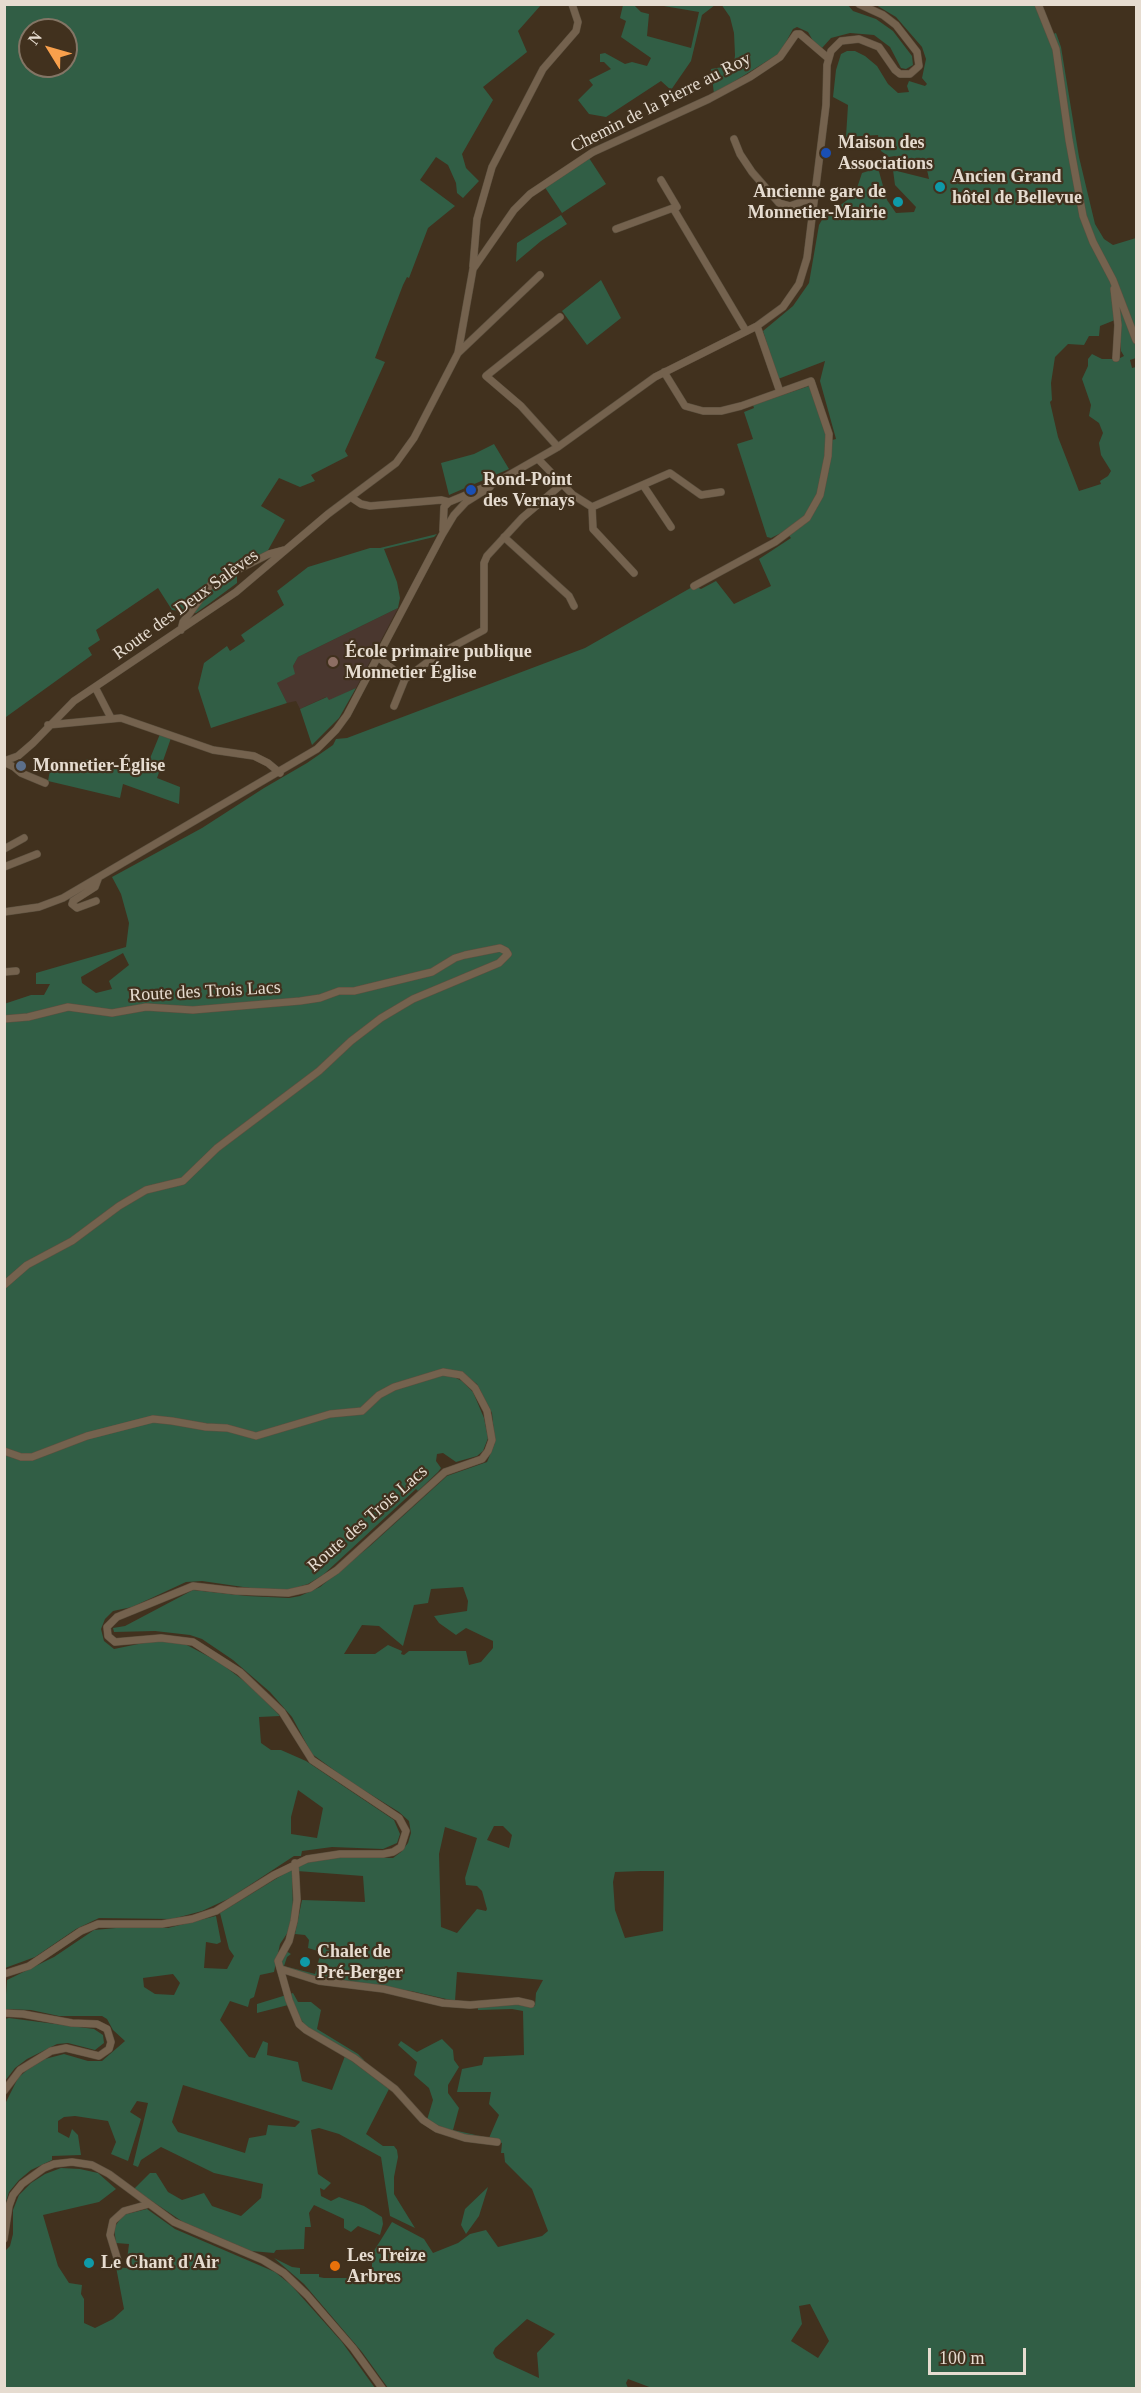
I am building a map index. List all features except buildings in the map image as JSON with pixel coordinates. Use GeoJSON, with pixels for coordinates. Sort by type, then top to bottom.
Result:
{"type":"FeatureCollection","features":[{"type":"Feature","properties":{"kind":"street"},"geometry":{"type":"LineString","coordinates":[[473,269],[477,219],[492,167],[543,69],[576,31],[578,22],[572,4]]}},
{"type":"Feature","properties":{"kind":"street"},"geometry":{"type":"LineString","coordinates":[[442,535],[445,505],[539,460],[664,372],[757,326],[783,307],[799,284],[807,258],[826,105],[828,58],[831,51],[844,39],[859,39],[879,46],[900,74],[910,74],[919,66],[917,52],[896,25],[883,15],[859,4]]}},
{"type":"Feature","properties":{"kind":"street"},"geometry":{"type":"LineString","coordinates":[[1038,4],[1058,58],[1069,140],[1083,216],[1093,242],[1113,280],[1137,340]]}},
{"type":"Feature","properties":{"kind":"street","name":"Chemin de la Pierre au Roy"},"geometry":{"type":"LineString","coordinates":[[352,498],[391,468],[405,452],[459,352],[473,269],[522,200],[593,152],[703,102],[750,77],[780,57],[796,34],[800,34],[828,58]]}},
{"type":"Feature","properties":{"kind":"street"},"geometry":{"type":"LineString","coordinates":[[734,139],[740,154],[779,203],[790,206],[815,197]]}},
{"type":"Feature","properties":{"kind":"street"},"geometry":{"type":"LineString","coordinates":[[661,180],[676,207],[674,208],[746,331]]}},
{"type":"Feature","properties":{"kind":"street"},"geometry":{"type":"LineString","coordinates":[[616,229],[674,208]]}},
{"type":"Feature","properties":{"kind":"street"},"geometry":{"type":"LineString","coordinates":[[459,352],[540,275]]}},
{"type":"Feature","properties":{"kind":"street"},"geometry":{"type":"LineString","coordinates":[[1113,280],[1118,325],[1116,358]]}},
{"type":"Feature","properties":{"kind":"street"},"geometry":{"type":"LineString","coordinates":[[558,447],[521,406],[486,376],[560,317]]}},
{"type":"Feature","properties":{"kind":"street"},"geometry":{"type":"LineString","coordinates":[[757,326],[780,392]]}},
{"type":"Feature","properties":{"kind":"street"},"geometry":{"type":"LineString","coordinates":[[664,372],[683,404],[691,409],[713,412],[741,406],[811,381],[829,434],[828,456],[818,501],[807,518],[796,528],[694,586]]}},
{"type":"Feature","properties":{"kind":"street"},"geometry":{"type":"LineString","coordinates":[[539,460],[573,495],[592,507]]}},
{"type":"Feature","properties":{"kind":"street"},"geometry":{"type":"LineString","coordinates":[[592,507],[670,473],[701,495],[721,492]]}},
{"type":"Feature","properties":{"kind":"street"},"geometry":{"type":"LineString","coordinates":[[4,912],[52,903],[98,879],[317,749],[342,722],[456,513],[465,503],[495,483]]}},
{"type":"Feature","properties":{"kind":"street"},"geometry":{"type":"LineString","coordinates":[[394,706],[405,679],[437,655],[484,630],[485,560],[490,551],[504,537],[562,484]]}},
{"type":"Feature","properties":{"kind":"street"},"geometry":{"type":"LineString","coordinates":[[643,485],[671,527]]}},
{"type":"Feature","properties":{"kind":"street"},"geometry":{"type":"LineString","coordinates":[[352,498],[361,504],[370,506],[429,503],[441,500],[456,504],[456,513]]}},
{"type":"Feature","properties":{"kind":"street","name":"Route des Deux Salèves"},"geometry":{"type":"LineString","coordinates":[[4,762],[18,756],[33,743],[48,725],[74,701],[236,592],[328,514],[352,498]]}},
{"type":"Feature","properties":{"kind":"street"},"geometry":{"type":"LineString","coordinates":[[429,503],[450,516],[456,513]]}},
{"type":"Feature","properties":{"kind":"street"},"geometry":{"type":"LineString","coordinates":[[592,507],[593,529],[634,573]]}},
{"type":"Feature","properties":{"kind":"street"},"geometry":{"type":"LineString","coordinates":[[504,537],[569,596],[574,606]]}},
{"type":"Feature","properties":{"kind":"street"},"geometry":{"type":"LineString","coordinates":[[181,630],[183,622],[212,583],[269,554],[286,550]]}},
{"type":"Feature","properties":{"kind":"street"},"geometry":{"type":"LineString","coordinates":[[378,657],[405,679]]}},
{"type":"Feature","properties":{"kind":"street"},"geometry":{"type":"LineString","coordinates":[[95,687],[111,718]]}},
{"type":"Feature","properties":{"kind":"street"},"geometry":{"type":"LineString","coordinates":[[48,725],[121,718],[213,750],[254,756],[268,763],[280,773]]}},
{"type":"Feature","properties":{"kind":"street"},"geometry":{"type":"LineString","coordinates":[[4,762],[29,777],[45,783]]}},
{"type":"Feature","properties":{"kind":"street"},"geometry":{"type":"LineString","coordinates":[[4,849],[24,838]]}},
{"type":"Feature","properties":{"kind":"street"},"geometry":{"type":"LineString","coordinates":[[4,867],[38,854]]}},
{"type":"Feature","properties":{"kind":"street"},"geometry":{"type":"LineString","coordinates":[[96,902],[77,908],[72,904],[95,887],[98,879]]}},
{"type":"Feature","properties":{"kind":"street","name":"Route des Trois Lacs"},"geometry":{"type":"LineString","coordinates":[[4,1019],[19,1018],[68,1006],[112,1013],[146,1007],[193,1010],[300,1001],[426,974],[465,955],[500,948],[508,954],[499,963],[413,999],[388,1013],[351,1041],[312,1077],[217,1148],[185,1180],[157,1186],[138,1195],[72,1241],[27,1265],[4,1285]]}},
{"type":"Feature","properties":{"kind":"street"},"geometry":{"type":"LineString","coordinates":[[4,972],[16,971]]}},
{"type":"Feature","properties":{"kind":"street","name":"Route des Trois Lacs"},"geometry":{"type":"LineString","coordinates":[[4,1451],[21,1457],[32,1457],[87,1436],[140,1421],[158,1419],[197,1426],[227,1428],[256,1436],[330,1414],[362,1411],[384,1391],[432,1373],[447,1372],[461,1376],[475,1388],[487,1411],[492,1440],[488,1451],[478,1461],[445,1472],[338,1570],[310,1588],[298,1592],[276,1593],[193,1586],[117,1617],[109,1623],[106,1631],[115,1642],[174,1638],[193,1642],[240,1672],[276,1704],[312,1760],[394,1814],[405,1828],[401,1847],[393,1852],[327,1855],[295,1863],[206,1915],[169,1923],[98,1924],[81,1931],[29,1966],[4,1974]]}},
{"type":"Feature","properties":{"kind":"street"},"geometry":{"type":"LineString","coordinates":[[295,1863],[296,1913],[289,1941],[279,1958],[289,2000],[302,2027],[354,2058],[394,2089],[432,2126],[465,2138],[494,2142]]}},
{"type":"Feature","properties":{"kind":"street"},"geometry":{"type":"LineString","coordinates":[[281,1969],[319,1981],[402,1992],[444,2003],[470,2005],[518,2001],[531,2004]]}},
{"type":"Feature","properties":{"kind":"street"},"geometry":{"type":"LineString","coordinates":[[4,2013],[72,2023],[98,2024],[109,2032],[111,2042],[109,2049],[99,2056],[66,2048],[51,2051],[16,2073],[4,2091]]}},
{"type":"Feature","properties":{"kind":"street"},"geometry":{"type":"LineString","coordinates":[[4,2240],[9,2206],[16,2191],[33,2175],[54,2164],[72,2162],[95,2167],[109,2174],[174,2222],[263,2260],[284,2273],[307,2295],[353,2348],[382,2388]]}},
{"type":"Feature","properties":{"kind":"street"},"geometry":{"type":"LineString","coordinates":[[117,2261],[110,2235],[113,2221],[124,2211],[149,2204]]}},
{"type":"Feature","properties":{"kind":"shaded area","name":"École primaire publique Monnetier Église"},"geometry":{"type":"Polygon","coordinates":[[[398,608],[356,688],[329,701],[326,697],[300,709],[296,701],[287,703],[277,683],[294,674],[293,666],[298,657],[398,608]]]}},
{"type":"Feature","properties":{"kind":"green space"},"geometry":{"type":"Polygon","coordinates":[[[721,4],[848,5],[853,11],[876,19],[893,31],[912,56],[913,65],[906,69],[901,68],[890,47],[874,35],[850,33],[831,38],[822,48],[816,46],[808,32],[797,27],[793,29],[780,53],[714,94],[711,69],[734,65],[735,55],[734,33],[730,17],[721,4]]]}},
{"type":"Feature","properties":{"kind":"green space"},"geometry":{"type":"Polygon","coordinates":[[[5,5],[541,5],[518,31],[527,52],[483,87],[493,100],[462,154],[466,168],[479,181],[463,198],[457,193],[456,183],[448,165],[436,157],[420,180],[455,206],[428,228],[409,278],[407,277],[403,285],[375,358],[385,362],[345,451],[348,456],[311,475],[315,481],[300,487],[279,478],[261,506],[285,520],[267,552],[237,567],[237,583],[196,613],[172,610],[158,588],[96,630],[100,640],[88,648],[92,655],[6,717],[5,5]]]}},
{"type":"Feature","properties":{"kind":"green space"},"geometry":{"type":"Polygon","coordinates":[[[623,5],[634,5],[641,12],[649,14],[647,36],[691,48],[699,12],[658,5],[715,5],[702,15],[691,61],[671,90],[661,81],[606,117],[589,114],[578,100],[593,85],[589,80],[611,69],[604,62],[600,62],[600,54],[605,53],[625,64],[632,62],[647,66],[651,58],[621,37],[626,21],[620,18],[623,5]]]}},
{"type":"Feature","properties":{"kind":"green space"},"geometry":{"type":"Polygon","coordinates":[[[876,5],[1035,5],[1048,36],[1056,33],[1061,47],[1079,157],[1095,224],[1104,239],[1113,245],[1136,238],[1136,358],[1130,360],[1132,368],[1136,367],[1136,2388],[652,2388],[628,2379],[626,2383],[628,2388],[388,2388],[362,2352],[304,2284],[274,2258],[292,2267],[300,2268],[300,2274],[319,2274],[319,2277],[324,2278],[372,2278],[372,2254],[392,2222],[424,2239],[433,2253],[458,2243],[470,2234],[486,2230],[498,2247],[542,2236],[548,2231],[532,2189],[505,2162],[504,2153],[501,2153],[502,2143],[479,2136],[454,2133],[427,2120],[433,2100],[429,2088],[414,2075],[417,2062],[398,2045],[401,2041],[417,2052],[442,2039],[453,2050],[454,2060],[459,2067],[448,2085],[448,2093],[459,2108],[453,2130],[489,2138],[499,2115],[489,2104],[491,2092],[457,2092],[462,2069],[482,2065],[484,2057],[524,2055],[523,2011],[478,2010],[478,2007],[514,2004],[535,2006],[536,1993],[543,1980],[457,1972],[455,2001],[411,1991],[321,1979],[282,1967],[282,1959],[286,1951],[291,1954],[287,1957],[284,1966],[315,1974],[321,1952],[308,1948],[309,1940],[305,1935],[295,1934],[302,1900],[365,1902],[363,1876],[297,1871],[297,1865],[342,1857],[393,1858],[408,1843],[411,1833],[409,1821],[312,1754],[292,1717],[270,1692],[233,1660],[202,1639],[190,1635],[155,1631],[114,1632],[113,1628],[125,1626],[193,1590],[289,1598],[320,1587],[370,1546],[447,1476],[487,1462],[495,1443],[492,1413],[477,1384],[459,1371],[454,1377],[462,1381],[473,1392],[484,1418],[488,1438],[483,1451],[477,1456],[456,1462],[443,1453],[437,1454],[436,1461],[441,1468],[438,1472],[418,1491],[416,1489],[323,1575],[308,1584],[288,1590],[257,1589],[202,1581],[186,1582],[132,1607],[113,1611],[105,1619],[101,1629],[104,1641],[114,1649],[153,1641],[183,1643],[219,1662],[252,1687],[280,1716],[259,1717],[261,1743],[271,1750],[281,1750],[306,1761],[394,1820],[400,1834],[397,1843],[383,1849],[332,1847],[302,1851],[301,1856],[294,1856],[230,1898],[202,1911],[172,1919],[99,1918],[76,1929],[35,1957],[5,1968],[4,1004],[31,995],[44,995],[50,984],[36,984],[36,973],[126,947],[129,923],[121,894],[112,877],[202,828],[307,763],[333,745],[336,739],[347,738],[585,648],[694,586],[701,589],[716,581],[734,604],[771,586],[759,559],[791,538],[785,531],[771,538],[767,537],[737,444],[753,439],[744,412],[754,408],[753,405],[809,386],[828,441],[836,439],[820,381],[825,361],[778,379],[763,331],[793,306],[809,283],[819,225],[823,218],[856,191],[862,173],[878,168],[887,200],[896,213],[914,212],[916,207],[895,185],[893,170],[929,179],[926,165],[895,156],[889,157],[881,151],[878,135],[846,137],[848,105],[833,97],[836,70],[841,54],[847,51],[855,51],[865,56],[877,66],[888,84],[898,93],[909,92],[907,86],[909,81],[925,86],[927,84],[922,78],[926,59],[922,47],[896,17],[876,5]],[[1120,318],[1100,326],[1099,336],[1089,336],[1084,345],[1068,344],[1055,357],[1051,383],[1052,400],[1050,402],[1058,437],[1079,491],[1101,484],[1100,481],[1111,471],[1101,455],[1099,443],[1103,433],[1099,423],[1089,416],[1091,405],[1082,379],[1088,366],[1088,359],[1092,354],[1102,359],[1118,359],[1124,356],[1121,351],[1120,318]],[[123,953],[81,977],[82,983],[96,993],[112,989],[109,981],[129,965],[123,953]],[[463,1587],[431,1589],[428,1603],[414,1605],[403,1646],[379,1626],[362,1625],[344,1654],[375,1654],[388,1645],[402,1651],[401,1654],[404,1655],[409,1651],[466,1651],[469,1665],[481,1662],[493,1648],[493,1641],[466,1628],[456,1635],[439,1623],[434,1616],[467,1611],[468,1601],[463,1587]],[[298,1790],[291,1817],[291,1834],[317,1838],[323,1808],[298,1790]],[[494,1826],[487,1840],[509,1848],[512,1835],[503,1826],[494,1826]],[[445,1827],[439,1854],[441,1927],[457,1933],[477,1909],[486,1911],[487,1909],[482,1891],[477,1886],[466,1885],[465,1878],[477,1838],[445,1827]],[[664,1871],[615,1872],[613,1882],[615,1910],[625,1938],[663,1931],[664,1871]],[[810,2304],[799,2306],[802,2324],[791,2341],[818,2358],[829,2341],[810,2304]],[[527,2319],[495,2348],[493,2353],[496,2358],[539,2378],[537,2353],[555,2334],[527,2319]]]}},
{"type":"Feature","properties":{"kind":"green space"},"geometry":{"type":"Polygon","coordinates":[[[589,158],[606,184],[562,213],[544,186],[589,158]]]}},
{"type":"Feature","properties":{"kind":"green space"},"geometry":{"type":"Polygon","coordinates":[[[561,215],[567,224],[541,241],[516,262],[517,243],[561,215]]]}},
{"type":"Feature","properties":{"kind":"green space"},"geometry":{"type":"Polygon","coordinates":[[[601,280],[621,318],[587,345],[562,311],[601,280]]]}},
{"type":"Feature","properties":{"kind":"green space"},"geometry":{"type":"Polygon","coordinates":[[[494,444],[509,469],[449,495],[441,463],[474,454],[494,444]]]}},
{"type":"Feature","properties":{"kind":"green space"},"geometry":{"type":"Polygon","coordinates":[[[437,534],[434,537],[384,549],[397,582],[400,598],[398,608],[298,657],[293,666],[295,674],[277,683],[287,703],[211,728],[198,688],[204,663],[227,646],[230,651],[245,641],[241,635],[284,605],[277,591],[308,567],[370,548],[380,548],[437,534]]]}},
{"type":"Feature","properties":{"kind":"green space"},"geometry":{"type":"Polygon","coordinates":[[[356,688],[339,718],[312,745],[300,709],[356,688]]]}},
{"type":"Feature","properties":{"kind":"green space"},"geometry":{"type":"Polygon","coordinates":[[[160,734],[171,738],[157,778],[180,787],[179,804],[123,784],[120,798],[48,781],[51,765],[84,769],[87,759],[144,773],[160,734]]]}},
{"type":"Feature","properties":{"kind":"green space"},"geometry":{"type":"Polygon","coordinates":[[[292,1869],[293,1913],[288,1932],[280,1944],[274,1972],[260,1975],[254,1997],[250,1999],[248,2007],[230,2001],[220,2020],[249,2057],[255,2058],[263,2041],[268,2043],[267,2055],[298,2062],[302,2081],[332,2090],[345,2056],[389,2089],[366,2134],[383,2146],[394,2146],[397,2150],[394,2194],[415,2228],[390,2216],[381,2157],[339,2134],[319,2128],[311,2130],[318,2174],[331,2183],[324,2190],[320,2188],[321,2196],[331,2201],[339,2197],[364,2206],[382,2217],[380,2235],[358,2226],[351,2232],[344,2228],[344,2219],[314,2205],[309,2213],[311,2227],[305,2227],[304,2249],[276,2250],[274,2253],[251,2251],[183,2222],[134,2189],[150,2173],[156,2173],[168,2192],[182,2200],[204,2193],[212,2206],[241,2216],[261,2198],[263,2184],[214,2173],[161,2147],[141,2160],[138,2167],[133,2165],[148,2103],[137,2101],[130,2112],[141,2119],[128,2161],[111,2154],[116,2142],[108,2121],[75,2116],[64,2117],[58,2121],[58,2132],[69,2138],[72,2129],[78,2135],[81,2155],[52,2156],[52,2160],[31,2170],[19,2180],[9,2192],[5,2205],[5,2104],[18,2078],[45,2059],[64,2054],[88,2061],[102,2061],[125,2041],[102,2016],[59,2016],[31,2010],[5,2009],[7,1980],[54,1957],[94,1930],[138,1926],[168,1928],[216,1916],[221,1942],[217,1944],[206,1942],[204,1968],[227,1969],[234,1956],[229,1949],[220,1913],[292,1869]],[[173,1974],[143,1978],[144,1987],[155,1994],[174,1995],[180,1983],[173,1974]],[[183,2085],[172,2122],[178,2132],[245,2153],[249,2138],[266,2135],[268,2125],[295,2127],[300,2122],[299,2121],[183,2085]]]}},
{"type":"Feature","properties":{"kind":"green space"},"geometry":{"type":"Polygon","coordinates":[[[293,1993],[298,2002],[311,2002],[321,2010],[317,2029],[364,2060],[362,2062],[305,2026],[292,2004],[257,2013],[257,2004],[293,1993]]]}},
{"type":"Feature","properties":{"kind":"green space"},"geometry":{"type":"Polygon","coordinates":[[[5,2019],[94,2029],[103,2035],[104,2043],[95,2050],[68,2043],[57,2044],[27,2059],[15,2068],[5,2081],[5,2019]]]}},
{"type":"Feature","properties":{"kind":"green space"},"geometry":{"type":"Polygon","coordinates":[[[61,2168],[98,2173],[116,2189],[99,2202],[43,2215],[58,2266],[69,2283],[82,2285],[84,2323],[95,2328],[113,2319],[124,2309],[116,2267],[126,2268],[129,2244],[116,2243],[114,2228],[123,2215],[147,2209],[175,2229],[275,2272],[291,2285],[342,2342],[375,2388],[5,2388],[4,2252],[10,2246],[13,2234],[13,2210],[19,2195],[31,2183],[61,2168]]]}},
{"type":"Feature","properties":{"kind":"green space"},"geometry":{"type":"Polygon","coordinates":[[[488,2187],[479,2216],[466,2234],[461,2225],[465,2209],[488,2187]]]}},
{"type":"Feature","properties":{"kind":"place","name":"Maison des Associations"},"geometry":{"type":"Point","coordinates":[826,153]}},
{"type":"Feature","properties":{"kind":"place","name":"Ancien Grand hôtel de Bellevue"},"geometry":{"type":"Point","coordinates":[940,187]}},
{"type":"Feature","properties":{"kind":"place","name":"Ancienne gare de Monnetier-Mairie"},"geometry":{"type":"Point","coordinates":[898,202]}},
{"type":"Feature","properties":{"kind":"place","name":"Rond-Point des Vernays"},"geometry":{"type":"Point","coordinates":[471,490]}},
{"type":"Feature","properties":{"kind":"place","name":"École primaire publique Monnetier Église"},"geometry":{"type":"Point","coordinates":[333,662]}},
{"type":"Feature","properties":{"kind":"place","name":"Monnetier-Église"},"geometry":{"type":"Point","coordinates":[21,766]}},
{"type":"Feature","properties":{"kind":"place","name":"Chalet de Pré-Berger"},"geometry":{"type":"Point","coordinates":[305,1962]}},
{"type":"Feature","properties":{"kind":"place","name":"Le Chant d'Air"},"geometry":{"type":"Point","coordinates":[89,2263]}},
{"type":"Feature","properties":{"kind":"place","name":"Les Treize Arbres"},"geometry":{"type":"Point","coordinates":[335,2266]}}]}
